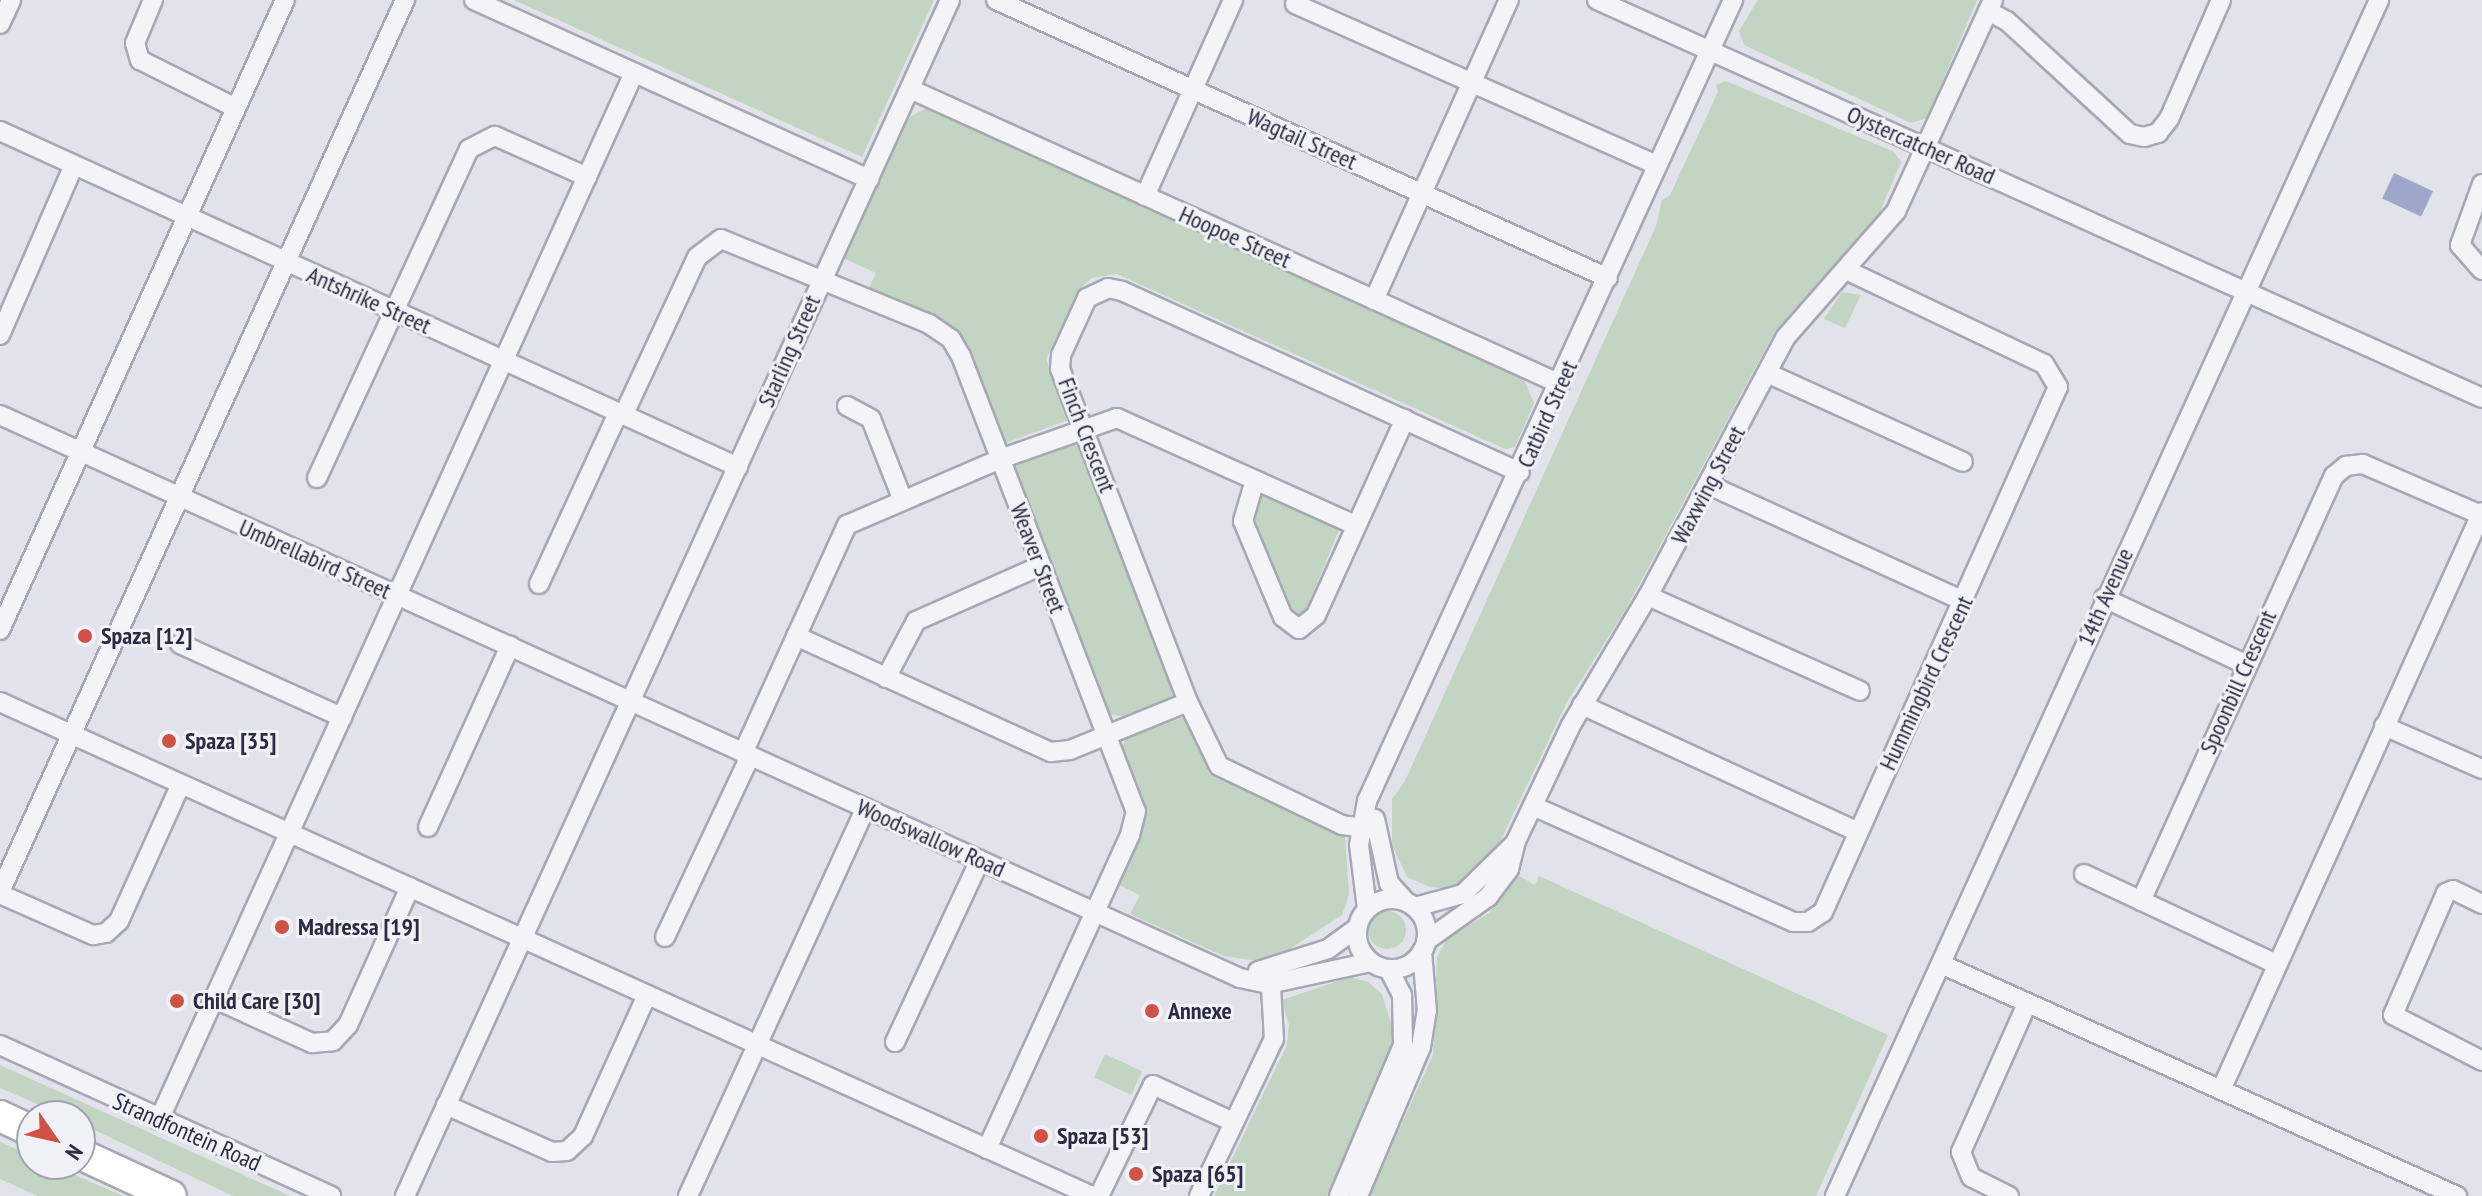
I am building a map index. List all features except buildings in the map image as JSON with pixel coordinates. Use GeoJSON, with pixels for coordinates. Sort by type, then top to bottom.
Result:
{"type":"FeatureCollection","features":[{"type":"Feature","properties":{"kind":"main road"},"geometry":{"type":"LineString","coordinates":[[96,1161],[171,1196]]}},
{"type":"Feature","properties":{"kind":"street"},"geometry":{"type":"LineString","coordinates":[[0,24],[11,0]]}},
{"type":"Feature","properties":{"kind":"street"},"geometry":{"type":"LineString","coordinates":[[153,0],[135,43],[140,60],[236,108]]}},
{"type":"Feature","properties":{"kind":"street"},"geometry":{"type":"LineString","coordinates":[[0,630],[285,0]]}},
{"type":"Feature","properties":{"kind":"street"},"geometry":{"type":"LineString","coordinates":[[181,784],[119,921],[106,933],[93,935],[0,893],[405,0]]}},
{"type":"Feature","properties":{"kind":"street"},"geometry":{"type":"LineString","coordinates":[[474,0],[869,179]]}},
{"type":"Feature","properties":{"kind":"street","name":"Starling Street"},"geometry":{"type":"LineString","coordinates":[[405,1196],[950,0]]}},
{"type":"Feature","properties":{"kind":"street","name":"Wagtail Street"},"geometry":{"type":"LineString","coordinates":[[996,0],[1608,278]]}},
{"type":"Feature","properties":{"kind":"street"},"geometry":{"type":"LineString","coordinates":[[1145,196],[1233,0]]}},
{"type":"Feature","properties":{"kind":"street"},"geometry":{"type":"LineString","coordinates":[[1374,300],[1509,0]]}},
{"type":"Feature","properties":{"kind":"street","name":"Oystercatcher Road"},"geometry":{"type":"LineString","coordinates":[[1597,0],[2482,398]]}},
{"type":"Feature","properties":{"kind":"street","name":"Catbird Street"},"geometry":{"type":"LineString","coordinates":[[1367,909],[1367,828],[1379,777],[1733,0]]}},
{"type":"Feature","properties":{"kind":"street"},"geometry":{"type":"LineString","coordinates":[[1991,6],[2130,134],[2144,137],[2158,133],[2169,119],[2220,0]]}},
{"type":"Feature","properties":{"kind":"street","name":"14th Avenue"},"geometry":{"type":"LineString","coordinates":[[1835,1196],[2104,598],[2379,0]]}},
{"type":"Feature","properties":{"kind":"street"},"geometry":{"type":"LineString","coordinates":[[1295,4],[1657,165]]}},
{"type":"Feature","properties":{"kind":"street","name":"Waxwing Street"},"geometry":{"type":"LineString","coordinates":[[1424,946],[1494,890],[1509,869],[1516,841],[1582,705],[1648,596],[1795,325],[1848,271],[1896,211],[1991,6]]}},
{"type":"Feature","properties":{"kind":"street"},"geometry":{"type":"LineString","coordinates":[[159,1120],[634,73]]}},
{"type":"Feature","properties":{"kind":"street","name":"Hoopoe Street"},"geometry":{"type":"LineString","coordinates":[[910,89],[1560,384]]}},
{"type":"Feature","properties":{"kind":"street","name":"Antshrike Street"},"geometry":{"type":"LineString","coordinates":[[0,131],[738,467]]}},
{"type":"Feature","properties":{"kind":"street"},"geometry":{"type":"LineString","coordinates":[[317,478],[393,309],[477,141],[506,139],[587,177]]}},
{"type":"Feature","properties":{"kind":"street"},"geometry":{"type":"LineString","coordinates":[[0,335],[74,165]]}},
{"type":"Feature","properties":{"kind":"street"},"geometry":{"type":"LineString","coordinates":[[2482,184],[2460,245],[2482,270]]}},
{"type":"Feature","properties":{"kind":"street","name":"Weaver Street"},"geometry":{"type":"LineString","coordinates":[[621,414],[697,257],[713,241],[737,244],[820,281],[907,314],[951,339],[1136,811],[1095,912],[987,1149]]}},
{"type":"Feature","properties":{"kind":"street","name":"Hummingbird Crescent"},"geometry":{"type":"LineString","coordinates":[[1533,806],[1800,924],[1823,912],[2055,399],[2056,377],[2044,364],[1848,271]]}},
{"type":"Feature","properties":{"kind":"street","name":"Finch Crescent"},"geometry":{"type":"LineString","coordinates":[[1367,828],[1342,825],[1228,773],[1219,766],[1188,702],[1060,369],[1061,355],[1087,298],[1108,288],[1520,472]]}},
{"type":"Feature","properties":{"kind":"street"},"geometry":{"type":"LineString","coordinates":[[1767,373],[1963,462]]}},
{"type":"Feature","properties":{"kind":"street"},"geometry":{"type":"LineString","coordinates":[[847,406],[871,419],[902,498]]}},
{"type":"Feature","properties":{"kind":"street"},"geometry":{"type":"LineString","coordinates":[[539,584],[621,414]]}},
{"type":"Feature","properties":{"kind":"street","name":"Umbrellabird Street"},"geometry":{"type":"LineString","coordinates":[[0,415],[631,702]]}},
{"type":"Feature","properties":{"kind":"street"},"geometry":{"type":"LineString","coordinates":[[665,937],[847,525],[902,498],[1000,459],[1085,429],[1125,419],[1355,525]]}},
{"type":"Feature","properties":{"kind":"street"},"geometry":{"type":"LineString","coordinates":[[1255,480],[1243,521],[1290,628],[1304,627],[1316,615],[1405,419]]}},
{"type":"Feature","properties":{"kind":"street","name":"Spoonbill Crescent"},"geometry":{"type":"LineString","coordinates":[[2141,901],[2245,664],[2334,476],[2346,466],[2374,467],[2481,513]]}},
{"type":"Feature","properties":{"kind":"street"},"geometry":{"type":"LineString","coordinates":[[1709,485],[1963,601]]}},
{"type":"Feature","properties":{"kind":"street"},"geometry":{"type":"LineString","coordinates":[[2221,1090],[2481,513]]}},
{"type":"Feature","properties":{"kind":"street"},"geometry":{"type":"LineString","coordinates":[[886,678],[916,621],[1040,566]]}},
{"type":"Feature","properties":{"kind":"street"},"geometry":{"type":"LineString","coordinates":[[1648,596],[1860,691]]}},
{"type":"Feature","properties":{"kind":"street"},"geometry":{"type":"LineString","coordinates":[[2104,598],[2245,664]]}},
{"type":"Feature","properties":{"kind":"street"},"geometry":{"type":"LineString","coordinates":[[796,636],[1051,752],[1070,750],[1105,732],[1188,702]]}},
{"type":"Feature","properties":{"kind":"street"},"geometry":{"type":"LineString","coordinates":[[180,644],[342,717]]}},
{"type":"Feature","properties":{"kind":"street"},"geometry":{"type":"LineString","coordinates":[[428,827],[510,646]]}},
{"type":"Feature","properties":{"kind":"street"},"geometry":{"type":"LineString","coordinates":[[0,702],[1092,1196]]}},
{"type":"Feature","properties":{"kind":"street","name":"Woodswallow Road"},"geometry":{"type":"LineString","coordinates":[[631,702],[1231,973],[1269,977],[1371,962]]}},
{"type":"Feature","properties":{"kind":"street"},"geometry":{"type":"LineString","coordinates":[[1582,705],[1858,832]]}},
{"type":"Feature","properties":{"kind":"street"},"geometry":{"type":"LineString","coordinates":[[2384,726],[2482,769]]}},
{"type":"Feature","properties":{"kind":"street"},"geometry":{"type":"LineString","coordinates":[[688,1196],[866,808]]}},
{"type":"Feature","properties":{"kind":"street","name":"Catbird Street"},"geometry":{"type":"LineString","coordinates":[[1367,828],[1389,883],[1410,904]]}},
{"type":"Feature","properties":{"kind":"street","name":"Waxwing Street"},"geometry":{"type":"LineString","coordinates":[[1410,904],[1463,894],[1516,841]]}},
{"type":"Feature","properties":{"kind":"street"},"geometry":{"type":"LineString","coordinates":[[895,1042],[980,860]]}},
{"type":"Feature","properties":{"kind":"street"},"geometry":{"type":"LineString","coordinates":[[2084,874],[2276,964]]}},
{"type":"Feature","properties":{"kind":"street"},"geometry":{"type":"LineString","coordinates":[[215,999],[312,1043],[333,1041],[348,1025],[410,887]]}},
{"type":"Feature","properties":{"kind":"street"},"geometry":{"type":"LineString","coordinates":[[2482,904],[2453,890],[2446,893],[2393,1015],[2397,1022],[2482,1061]]}},
{"type":"Feature","properties":{"kind":"street"},"geometry":{"type":"LineString","coordinates":[[1358,1196],[1421,1047],[1427,1011],[1425,923],[1410,904],[1389,898],[1367,909],[1357,928],[1359,947],[1371,962],[1389,969],[1408,965],[1424,946]]}},
{"type":"Feature","properties":{"kind":"street","name":"Woodswallow Road"},"geometry":{"type":"LineString","coordinates":[[1269,977],[1328,949],[1357,928]]}},
{"type":"Feature","properties":{"kind":"street"},"geometry":{"type":"LineString","coordinates":[[1941,964],[2457,1196]]}},
{"type":"Feature","properties":{"kind":"street"},"geometry":{"type":"LineString","coordinates":[[1339,1196],[1403,1045],[1403,1004],[1389,969]]}},
{"type":"Feature","properties":{"kind":"street"},"geometry":{"type":"LineString","coordinates":[[1199,1196],[1274,1039],[1269,977]]}},
{"type":"Feature","properties":{"kind":"street"},"geometry":{"type":"LineString","coordinates":[[446,1105],[552,1152],[567,1151],[583,1136],[647,995]]}},
{"type":"Feature","properties":{"kind":"street"},"geometry":{"type":"LineString","coordinates":[[2009,1196],[1971,1177],[1961,1152],[2027,1004]]}},
{"type":"Feature","properties":{"kind":"street","name":"Strandfontein Road"},"geometry":{"type":"LineString","coordinates":[[0,1045],[331,1196]]}},
{"type":"Feature","properties":{"kind":"street"},"geometry":{"type":"LineString","coordinates":[[1099,1196],[1153,1085],[1233,1122]]}},
{"type":"Feature","properties":{"kind":"green space"},"geometry":{"type":"Polygon","coordinates":[[[514,0],[934,0],[862,157],[514,0]]]}},
{"type":"Feature","properties":{"kind":"green space"},"geometry":{"type":"Polygon","coordinates":[[[1758,0],[1977,0],[1927,118],[1911,123],[1744,45],[1739,31],[1758,0]]]}},
{"type":"Feature","properties":{"kind":"green space"},"geometry":{"type":"Polygon","coordinates":[[[1726,81],[1894,152],[1901,162],[1879,214],[1775,331],[1626,609],[1567,702],[1494,854],[1450,889],[1430,887],[1407,877],[1392,845],[1392,799],[1405,781],[1656,226],[1662,200],[1670,195],[1718,92],[1716,85],[1726,81]]]}},
{"type":"Feature","properties":{"kind":"green space"},"geometry":{"type":"Polygon","coordinates":[[[926,108],[1524,380],[1534,403],[1515,447],[1505,449],[1117,274],[1092,278],[1078,290],[1046,359],[1068,420],[1005,443],[960,331],[869,288],[876,273],[843,258],[910,117],[926,108]]]}},
{"type":"Feature","properties":{"kind":"green space"},"geometry":{"type":"Polygon","coordinates":[[[1842,292],[1861,295],[1845,328],[1824,319],[1842,292]]]}},
{"type":"Feature","properties":{"kind":"green space"},"geometry":{"type":"Polygon","coordinates":[[[1078,443],[1179,696],[1123,716],[1110,715],[1014,464],[1078,443]]]}},
{"type":"Feature","properties":{"kind":"green space"},"geometry":{"type":"Polygon","coordinates":[[[1266,492],[1339,530],[1303,617],[1297,619],[1291,617],[1251,515],[1259,496],[1266,492]]]}},
{"type":"Feature","properties":{"kind":"green space"},"geometry":{"type":"Polygon","coordinates":[[[1182,718],[1190,725],[1209,774],[1345,837],[1349,894],[1342,915],[1277,957],[1257,961],[1224,956],[1130,914],[1140,895],[1117,884],[1144,822],[1122,748],[1126,738],[1182,718]]]}},
{"type":"Feature","properties":{"kind":"green space"},"geometry":{"type":"Polygon","coordinates":[[[1519,876],[1535,885],[1539,876],[1888,1035],[1816,1196],[1369,1196],[1433,1055],[1437,957],[1447,939],[1489,913],[1519,876]]]}},
{"type":"Feature","properties":{"kind":"green space"},"geometry":{"type":"Polygon","coordinates":[[[1387,911],[1400,917],[1406,930],[1400,943],[1387,949],[1374,943],[1368,930],[1374,917],[1387,911]]]}},
{"type":"Feature","properties":{"kind":"green space"},"geometry":{"type":"Polygon","coordinates":[[[1350,977],[1368,982],[1382,994],[1394,1033],[1389,1063],[1327,1196],[1214,1196],[1287,1045],[1289,1025],[1282,1000],[1350,977]]]}},
{"type":"Feature","properties":{"kind":"green space"},"geometry":{"type":"Polygon","coordinates":[[[1105,1054],[1142,1071],[1131,1095],[1094,1078],[1105,1054]]]}},
{"type":"Feature","properties":{"kind":"green space"},"geometry":{"type":"Polygon","coordinates":[[[0,1065],[77,1100],[28,1100],[0,1088],[0,1065]]]}},
{"type":"Feature","properties":{"kind":"green space"},"geometry":{"type":"Polygon","coordinates":[[[96,1108],[290,1196],[233,1196],[96,1131],[96,1108]]]}},
{"type":"Feature","properties":{"kind":"green space"},"geometry":{"type":"Polygon","coordinates":[[[0,1142],[16,1149],[16,1180],[86,1180],[123,1196],[38,1196],[0,1179],[0,1142]]]}},
{"type":"Feature","properties":{"kind":"water"},"geometry":{"type":"Polygon","coordinates":[[[2394,173],[2433,191],[2421,217],[2382,198],[2394,173]]]}},
{"type":"Feature","properties":{"kind":"place","name":"Spaza [12]"},"geometry":{"type":"Point","coordinates":[85,636]}},
{"type":"Feature","properties":{"kind":"place","name":"Spaza [35]"},"geometry":{"type":"Point","coordinates":[169,741]}},
{"type":"Feature","properties":{"kind":"place","name":"Madressa [19]"},"geometry":{"type":"Point","coordinates":[282,927]}},
{"type":"Feature","properties":{"kind":"place","name":"Child Care [30]"},"geometry":{"type":"Point","coordinates":[177,1001]}},
{"type":"Feature","properties":{"kind":"place","name":"Annexe"},"geometry":{"type":"Point","coordinates":[1152,1011]}},
{"type":"Feature","properties":{"kind":"place","name":"Spaza [53]"},"geometry":{"type":"Point","coordinates":[1041,1136]}},
{"type":"Feature","properties":{"kind":"place","name":"Spaza [65]"},"geometry":{"type":"Point","coordinates":[1136,1174]}}]}
